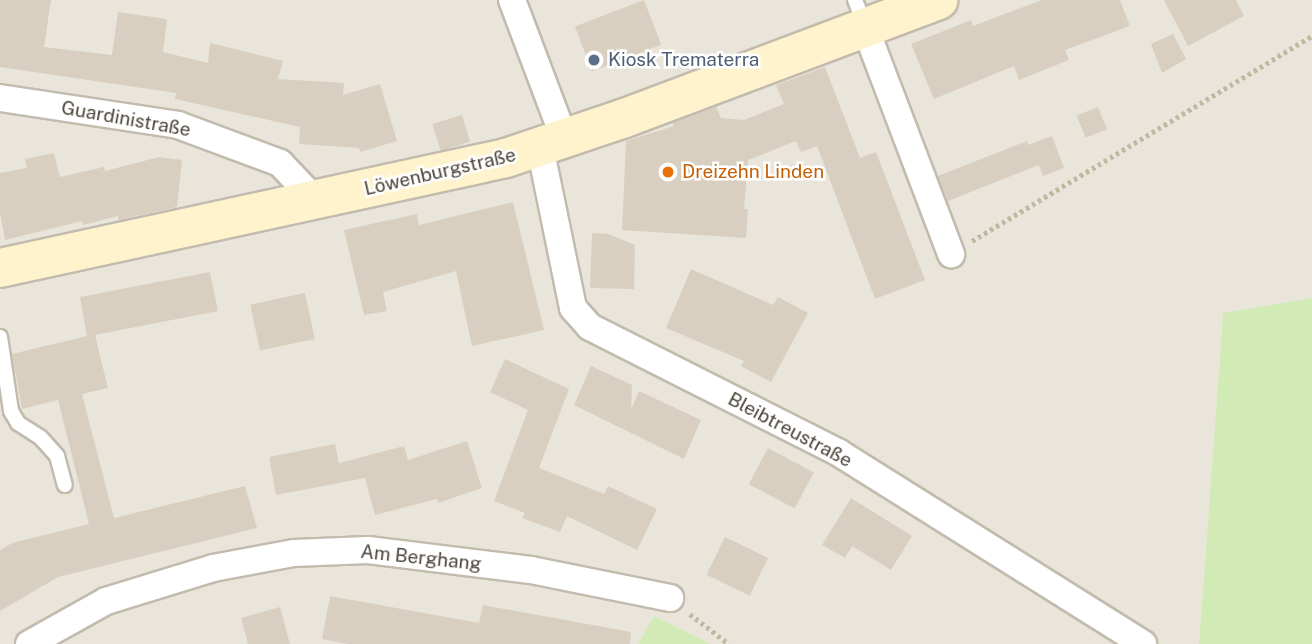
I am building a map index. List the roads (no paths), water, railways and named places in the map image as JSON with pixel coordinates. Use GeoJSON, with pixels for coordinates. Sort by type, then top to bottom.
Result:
{"type":"FeatureCollection","features":[{"type":"Feature","properties":{"kind":"street","name":"Bleibtreustraße"},"geometry":{"type":"LineString","coordinates":[[512,0],[553,144],[573,308],[590,327],[839,453],[1143,644]]}},
{"type":"Feature","properties":{"kind":"street","name":"Löwenburgstraße"},"geometry":{"type":"LineString","coordinates":[[0,268],[493,162],[553,144],[861,15],[939,0]]}},
{"type":"Feature","properties":{"kind":"street"},"geometry":{"type":"LineString","coordinates":[[861,15],[951,254]]}},
{"type":"Feature","properties":{"kind":"street","name":"Guardinistraße"},"geometry":{"type":"LineString","coordinates":[[0,97],[178,125],[280,163],[316,201]]}},
{"type":"Feature","properties":{"kind":"street","name":"Am Berghang"},"geometry":{"type":"LineString","coordinates":[[29,644],[106,601],[213,568],[294,553],[368,550],[531,570],[670,598]]}},
{"type":"Feature","properties":{"kind":"lane"},"geometry":{"type":"LineString","coordinates":[[0,337],[10,411],[18,423],[41,438],[57,456],[65,485]]}},
{"type":"Feature","properties":{"kind":"place","name":"Kiosk Trematerra"},"geometry":{"type":"Point","coordinates":[594,60]}},
{"type":"Feature","properties":{"kind":"place","name":"Dreizehn Linden"},"geometry":{"type":"Point","coordinates":[668,172]}}]}
